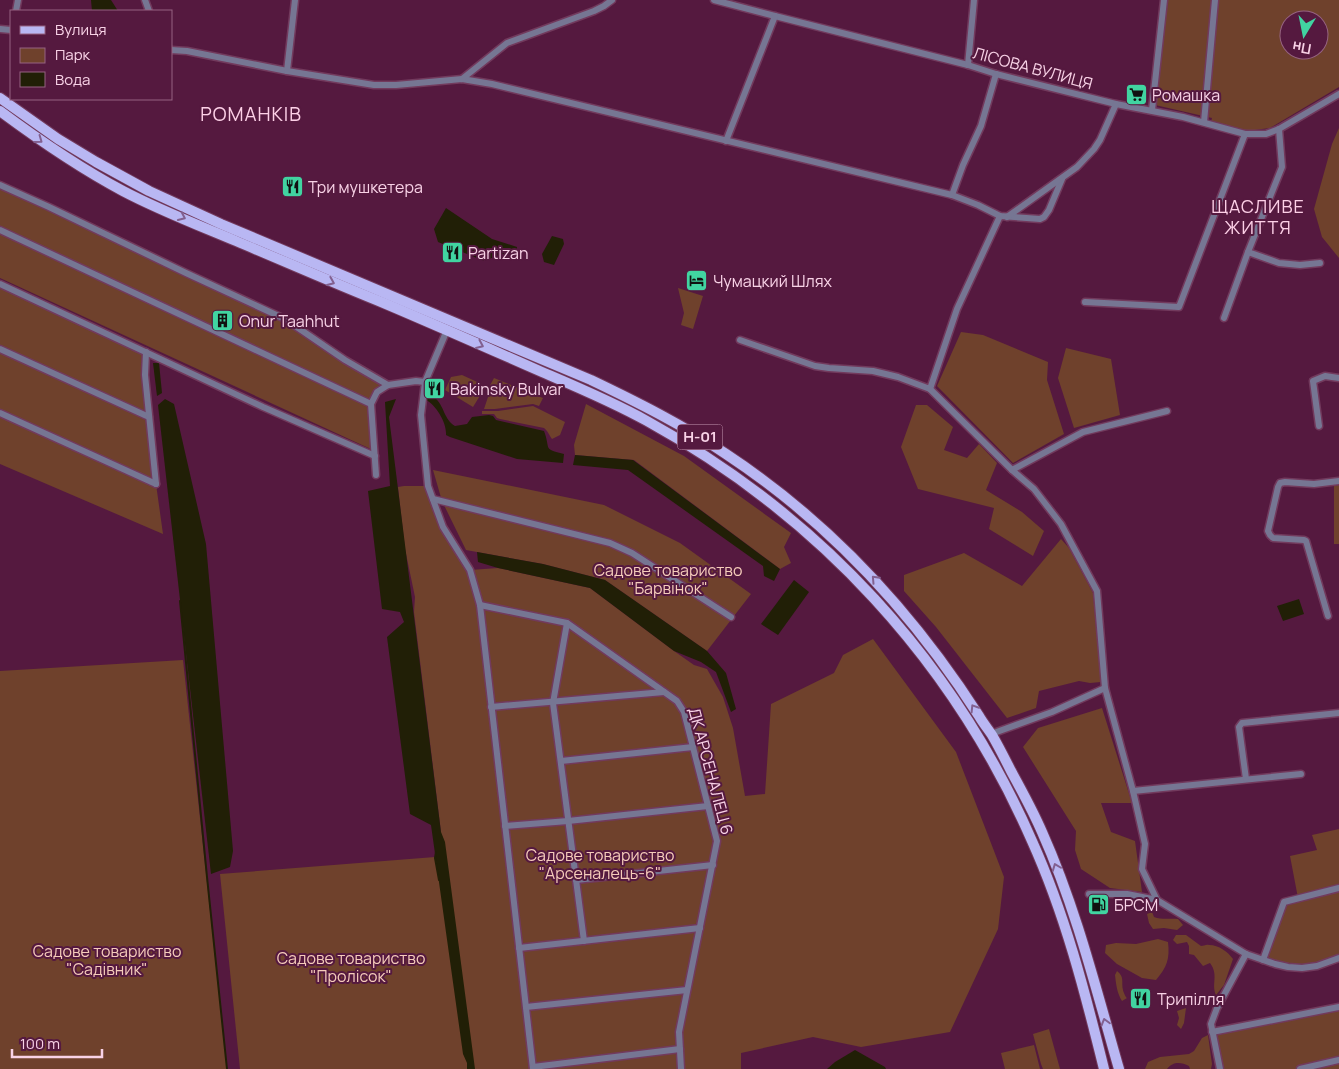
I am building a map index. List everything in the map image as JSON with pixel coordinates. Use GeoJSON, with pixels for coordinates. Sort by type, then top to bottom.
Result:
{"type":"FeatureCollection","features":[{"type":"Feature","properties":{"kind":"main road","name":"Н-01"},"geometry":{"type":"LineString","coordinates":[[0,98],[58,139],[149,191],[221,224],[591,380],[636,401],[726,454],[766,482],[806,514],[865,568],[886,592],[928,642],[957,681],[991,734],[1027,800],[1055,864],[1084,948],[1118,1069]]}},
{"type":"Feature","properties":{"kind":"main road","name":"Н-01"},"geometry":{"type":"LineString","coordinates":[[0,111],[46,144],[124,191],[205,228],[447,330],[644,419],[721,466],[780,510],[813,538],[860,582],[897,623],[952,697],[993,762],[1033,842],[1065,925],[1104,1069]]}},
{"type":"Feature","properties":{"kind":"street"},"geometry":{"type":"LineString","coordinates":[[287,71],[295,0]]}},
{"type":"Feature","properties":{"kind":"street"},"geometry":{"type":"LineString","coordinates":[[462,79],[507,43],[594,11],[612,0]]}},
{"type":"Feature","properties":{"kind":"street","name":"ЛІСОВА ВУЛИЦЯ"},"geometry":{"type":"LineString","coordinates":[[714,0],[968,65],[996,74],[1116,104],[1204,122],[1245,134],[1266,134],[1279,129],[1339,94]]}},
{"type":"Feature","properties":{"kind":"street"},"geometry":{"type":"LineString","coordinates":[[968,65],[974,0]]}},
{"type":"Feature","properties":{"kind":"street"},"geometry":{"type":"LineString","coordinates":[[1152,110],[1164,0]]}},
{"type":"Feature","properties":{"kind":"street"},"geometry":{"type":"LineString","coordinates":[[1204,122],[1215,0]]}},
{"type":"Feature","properties":{"kind":"street"},"geometry":{"type":"LineString","coordinates":[[726,141],[774,16]]}},
{"type":"Feature","properties":{"kind":"street"},"geometry":{"type":"LineString","coordinates":[[172,50],[187,51],[287,71],[374,85],[462,79],[492,84],[952,196],[978,205],[1003,217],[1033,219],[1044,217],[1049,210],[1062,179]]}},
{"type":"Feature","properties":{"kind":"street"},"geometry":{"type":"LineString","coordinates":[[952,196],[963,165],[981,126],[996,74]]}},
{"type":"Feature","properties":{"kind":"street"},"geometry":{"type":"LineString","coordinates":[[930,389],[957,308],[1003,217],[1062,179],[1077,167],[1100,140],[1116,104]]}},
{"type":"Feature","properties":{"kind":"street"},"geometry":{"type":"LineString","coordinates":[[1224,318],[1282,168],[1279,129]]}},
{"type":"Feature","properties":{"kind":"street"},"geometry":{"type":"LineString","coordinates":[[1085,302],[1178,310],[1245,134]]}},
{"type":"Feature","properties":{"kind":"street"},"geometry":{"type":"LineString","coordinates":[[0,185],[284,319],[345,360],[388,385]]}},
{"type":"Feature","properties":{"kind":"street"},"geometry":{"type":"LineString","coordinates":[[0,230],[371,404]]}},
{"type":"Feature","properties":{"kind":"street"},"geometry":{"type":"LineString","coordinates":[[1248,252],[1279,263],[1300,265],[1320,263]]}},
{"type":"Feature","properties":{"kind":"street"},"geometry":{"type":"LineString","coordinates":[[0,284],[264,407],[375,456]]}},
{"type":"Feature","properties":{"kind":"street"},"geometry":{"type":"LineString","coordinates":[[447,330],[425,382],[421,415],[428,486],[443,527],[470,570],[480,605],[533,1068],[680,1050]]}},
{"type":"Feature","properties":{"kind":"street"},"geometry":{"type":"LineString","coordinates":[[740,340],[815,366],[873,371],[898,377],[930,389],[1012,470],[1034,489],[1061,524],[1097,591],[1105,688],[1133,791],[1145,844],[1142,869],[1157,900]]}},
{"type":"Feature","properties":{"kind":"street"},"geometry":{"type":"LineString","coordinates":[[0,349],[149,417]]}},
{"type":"Feature","properties":{"kind":"street"},"geometry":{"type":"LineString","coordinates":[[0,413],[156,484],[145,374],[146,352]]}},
{"type":"Feature","properties":{"kind":"street"},"geometry":{"type":"LineString","coordinates":[[1319,426],[1313,381],[1325,376],[1339,378]]}},
{"type":"Feature","properties":{"kind":"street"},"geometry":{"type":"LineString","coordinates":[[376,475],[371,404],[377,392],[388,385],[416,381],[425,382]]}},
{"type":"Feature","properties":{"kind":"street"},"geometry":{"type":"LineString","coordinates":[[1012,470],[1083,432],[1166,411]]}},
{"type":"Feature","properties":{"kind":"street"},"geometry":{"type":"LineString","coordinates":[[1328,616],[1306,541],[1273,538],[1268,531],[1280,483],[1320,484],[1339,481]]}},
{"type":"Feature","properties":{"kind":"street"},"geometry":{"type":"LineString","coordinates":[[433,499],[610,543],[632,553],[731,616]]}},
{"type":"Feature","properties":{"kind":"street","name":"ДК АРСЕНАЛЕЦ 6"},"geometry":{"type":"LineString","coordinates":[[480,605],[567,623],[677,701],[684,712],[717,841],[679,1032],[681,1069]]}},
{"type":"Feature","properties":{"kind":"street"},"geometry":{"type":"LineString","coordinates":[[567,623],[553,702],[584,941]]}},
{"type":"Feature","properties":{"kind":"street"},"geometry":{"type":"LineString","coordinates":[[991,734],[1052,712],[1105,688]]}},
{"type":"Feature","properties":{"kind":"street"},"geometry":{"type":"LineString","coordinates":[[491,707],[664,692]]}},
{"type":"Feature","properties":{"kind":"street"},"geometry":{"type":"LineString","coordinates":[[1246,779],[1240,727],[1242,722],[1339,713]]}},
{"type":"Feature","properties":{"kind":"street"},"geometry":{"type":"LineString","coordinates":[[561,761],[693,747]]}},
{"type":"Feature","properties":{"kind":"street"},"geometry":{"type":"LineString","coordinates":[[1133,791],[1301,774]]}},
{"type":"Feature","properties":{"kind":"street"},"geometry":{"type":"LineString","coordinates":[[505,826],[708,806]]}},
{"type":"Feature","properties":{"kind":"street"},"geometry":{"type":"LineString","coordinates":[[576,880],[713,865]]}},
{"type":"Feature","properties":{"kind":"street"},"geometry":{"type":"LineString","coordinates":[[1263,960],[1284,902],[1339,888]]}},
{"type":"Feature","properties":{"kind":"street"},"geometry":{"type":"LineString","coordinates":[[1089,894],[1127,894],[1157,900],[1246,954],[1288,967],[1317,966],[1339,958]]}},
{"type":"Feature","properties":{"kind":"street"},"geometry":{"type":"LineString","coordinates":[[519,948],[700,928]]}},
{"type":"Feature","properties":{"kind":"street"},"geometry":{"type":"LineString","coordinates":[[1220,1069],[1211,1024],[1217,1008],[1246,954]]}},
{"type":"Feature","properties":{"kind":"street"},"geometry":{"type":"LineString","coordinates":[[526,1007],[687,990]]}},
{"type":"Feature","properties":{"kind":"street"},"geometry":{"type":"LineString","coordinates":[[1212,1032],[1339,1007]]}},
{"type":"Feature","properties":{"kind":"street"},"geometry":{"type":"LineString","coordinates":[[1300,1069],[1339,1060]]}},
{"type":"Feature","properties":{"kind":"green space"},"geometry":{"type":"Polygon","coordinates":[[[1165,0],[1339,0],[1339,87],[1270,128],[1247,131],[1211,122],[1212,118],[1155,105],[1165,0]]]}},
{"type":"Feature","properties":{"kind":"green space"},"geometry":{"type":"Polygon","coordinates":[[[1339,128],[1339,258],[1322,237],[1314,209],[1332,144],[1339,128]]]}},
{"type":"Feature","properties":{"kind":"green space"},"geometry":{"type":"Polygon","coordinates":[[[0,185],[285,319],[383,382],[371,404],[375,451],[0,278],[0,185]]]}},
{"type":"Feature","properties":{"kind":"green space"},"geometry":{"type":"Polygon","coordinates":[[[0,284],[146,352],[156,484],[163,534],[0,464],[0,284]]]}},
{"type":"Feature","properties":{"kind":"green space"},"geometry":{"type":"Polygon","coordinates":[[[678,288],[703,296],[693,329],[681,325],[684,313],[678,288]]]}},
{"type":"Feature","properties":{"kind":"green space"},"geometry":{"type":"Polygon","coordinates":[[[961,332],[983,335],[1048,362],[1047,380],[1064,434],[1013,463],[937,386],[961,332]]]}},
{"type":"Feature","properties":{"kind":"green space"},"geometry":{"type":"Polygon","coordinates":[[[1066,348],[1111,359],[1120,415],[1074,428],[1058,378],[1066,348]]]}},
{"type":"Feature","properties":{"kind":"green space"},"geometry":{"type":"Polygon","coordinates":[[[462,375],[486,386],[473,407],[445,390],[451,377],[462,375]]]}},
{"type":"Feature","properties":{"kind":"green space"},"geometry":{"type":"Polygon","coordinates":[[[494,378],[543,398],[539,406],[533,404],[484,409],[489,394],[488,389],[494,378]]]}},
{"type":"Feature","properties":{"kind":"green space"},"geometry":{"type":"Polygon","coordinates":[[[586,404],[684,456],[791,533],[784,547],[791,563],[780,569],[634,460],[575,455],[574,445],[586,404]]]}},
{"type":"Feature","properties":{"kind":"green space"},"geometry":{"type":"Polygon","coordinates":[[[916,405],[927,405],[953,427],[944,450],[967,458],[979,444],[997,463],[986,490],[1022,512],[1044,531],[1033,556],[989,529],[994,508],[918,489],[901,447],[916,405]]]}},
{"type":"Feature","properties":{"kind":"green space"},"geometry":{"type":"Polygon","coordinates":[[[533,406],[565,422],[560,435],[552,439],[544,428],[500,419],[494,414],[482,414],[482,411],[498,411],[533,406]]]}},
{"type":"Feature","properties":{"kind":"green space","name":"Садове товариство \"Барвінок\""},"geometry":{"type":"Polygon","coordinates":[[[433,470],[604,505],[680,543],[751,594],[707,651],[605,580],[543,564],[466,550],[442,501],[433,470]]]}},
{"type":"Feature","properties":{"kind":"green space"},"geometry":{"type":"Polygon","coordinates":[[[1339,485],[1339,544],[1334,544],[1334,486],[1339,485]]]}},
{"type":"Feature","properties":{"kind":"green space"},"geometry":{"type":"Polygon","coordinates":[[[428,486],[443,527],[470,570],[498,568],[590,588],[694,665],[707,669],[723,697],[733,728],[745,796],[765,794],[771,704],[834,673],[843,655],[873,639],[956,752],[1004,877],[998,929],[950,1032],[861,1047],[813,1037],[741,1053],[741,1069],[240,1069],[220,874],[435,857],[441,832],[414,612],[415,597],[405,549],[398,487],[428,486]]]}},
{"type":"Feature","properties":{"kind":"green space"},"geometry":{"type":"Polygon","coordinates":[[[1061,539],[1069,548],[1093,593],[1101,682],[1079,681],[1039,691],[1036,708],[1007,718],[936,627],[904,591],[904,575],[964,553],[1022,586],[1061,539]]]}},
{"type":"Feature","properties":{"kind":"green space","name":"Садове товариство \"Садівник\""},"geometry":{"type":"Polygon","coordinates":[[[183,660],[227,1069],[0,1069],[0,671],[183,660]]]}},
{"type":"Feature","properties":{"kind":"green space"},"geometry":{"type":"Polygon","coordinates":[[[1102,708],[1132,803],[1101,803],[1111,832],[1135,841],[1142,892],[1110,888],[1081,869],[1075,850],[1076,831],[1023,747],[1038,728],[1102,708]]]}},
{"type":"Feature","properties":{"kind":"green space"},"geometry":{"type":"Polygon","coordinates":[[[1339,829],[1339,958],[1302,968],[1263,960],[1281,906],[1298,898],[1290,856],[1317,850],[1312,835],[1339,829]]]}},
{"type":"Feature","properties":{"kind":"green space"},"geometry":{"type":"Polygon","coordinates":[[[1152,912],[1154,917],[1178,919],[1183,925],[1177,930],[1153,929],[1147,914],[1152,912]]]}},
{"type":"Feature","properties":{"kind":"green space"},"geometry":{"type":"Polygon","coordinates":[[[1176,935],[1186,935],[1201,946],[1213,945],[1226,951],[1233,959],[1224,985],[1216,995],[1213,967],[1210,963],[1203,966],[1194,955],[1189,954],[1187,942],[1177,944],[1173,940],[1176,935]]]}},
{"type":"Feature","properties":{"kind":"green space"},"geometry":{"type":"Polygon","coordinates":[[[1158,939],[1168,942],[1169,953],[1165,967],[1156,980],[1142,978],[1117,964],[1105,953],[1106,945],[1116,943],[1136,944],[1158,939]]]}},
{"type":"Feature","properties":{"kind":"green space"},"geometry":{"type":"Polygon","coordinates":[[[1117,971],[1122,978],[1123,991],[1127,998],[1122,1001],[1116,985],[1115,975],[1117,971]]]}},
{"type":"Feature","properties":{"kind":"green space"},"geometry":{"type":"Polygon","coordinates":[[[1339,1006],[1339,1069],[1220,1069],[1212,1032],[1339,1006]]]}},
{"type":"Feature","properties":{"kind":"green space"},"geometry":{"type":"Polygon","coordinates":[[[1186,1008],[1184,1023],[1181,1029],[1177,1025],[1179,1018],[1177,1011],[1186,1008]]]}},
{"type":"Feature","properties":{"kind":"green space"},"geometry":{"type":"Polygon","coordinates":[[[1049,1029],[1060,1069],[1043,1069],[1041,1064],[1033,1034],[1049,1029]]]}},
{"type":"Feature","properties":{"kind":"green space"},"geometry":{"type":"Polygon","coordinates":[[[1208,1035],[1211,1069],[1190,1069],[1189,1066],[1177,1063],[1167,1069],[1145,1069],[1148,1062],[1160,1057],[1189,1054],[1194,1051],[1202,1038],[1208,1035]]]}},
{"type":"Feature","properties":{"kind":"green space"},"geometry":{"type":"Polygon","coordinates":[[[1034,1045],[1040,1069],[1005,1069],[1001,1053],[1034,1045]]]}},
{"type":"Feature","properties":{"kind":"water"},"geometry":{"type":"Polygon","coordinates":[[[91,0],[111,0],[117,10],[92,10],[91,0]]]}},
{"type":"Feature","properties":{"kind":"water"},"geometry":{"type":"Polygon","coordinates":[[[446,208],[492,239],[517,247],[517,255],[502,254],[484,261],[438,242],[434,229],[446,208]]]}},
{"type":"Feature","properties":{"kind":"water"},"geometry":{"type":"Polygon","coordinates":[[[552,236],[563,239],[564,244],[554,265],[544,262],[542,254],[552,236]]]}},
{"type":"Feature","properties":{"kind":"water"},"geometry":{"type":"Polygon","coordinates":[[[153,363],[159,363],[162,393],[157,396],[153,363]]]}},
{"type":"Feature","properties":{"kind":"water"},"geometry":{"type":"Polygon","coordinates":[[[427,394],[438,401],[448,420],[455,426],[467,424],[472,417],[489,415],[493,416],[496,420],[544,431],[548,447],[553,451],[564,454],[563,463],[517,459],[446,435],[445,425],[440,415],[430,402],[426,400],[427,394]]]}},
{"type":"Feature","properties":{"kind":"water"},"geometry":{"type":"Polygon","coordinates":[[[165,399],[174,404],[206,544],[233,851],[230,867],[211,874],[158,405],[165,399]]]}},
{"type":"Feature","properties":{"kind":"water"},"geometry":{"type":"Polygon","coordinates":[[[396,399],[389,417],[441,832],[445,842],[475,1069],[467,1069],[467,1063],[463,1054],[431,825],[410,814],[387,637],[404,622],[400,612],[382,609],[368,491],[390,486],[385,402],[396,399]]]}},
{"type":"Feature","properties":{"kind":"water"},"geometry":{"type":"Polygon","coordinates":[[[575,455],[633,460],[780,569],[774,581],[764,576],[763,566],[628,470],[573,465],[575,455]]]}},
{"type":"Feature","properties":{"kind":"water"},"geometry":{"type":"Polygon","coordinates":[[[477,552],[543,564],[605,580],[707,651],[726,673],[736,709],[731,712],[716,672],[701,662],[674,651],[590,588],[478,562],[477,552]]]}},
{"type":"Feature","properties":{"kind":"water"},"geometry":{"type":"Polygon","coordinates":[[[794,580],[809,592],[778,635],[761,624],[794,580]]]}},
{"type":"Feature","properties":{"kind":"water"},"geometry":{"type":"Polygon","coordinates":[[[1299,599],[1304,614],[1283,621],[1277,606],[1299,599]]]}},
{"type":"Feature","properties":{"kind":"water"},"geometry":{"type":"Polygon","coordinates":[[[855,1050],[885,1067],[886,1069],[827,1069],[855,1050]]]}},
{"type":"Feature","properties":{"kind":"waterway"},"geometry":{"type":"LineString","coordinates":[[180,601],[227,1069]]}},
{"type":"Feature","properties":{"kind":"waterway"},"geometry":{"type":"LineString","coordinates":[[436,852],[435,858],[439,880]]}},
{"type":"Feature","properties":{"kind":"place","name":"Ромашка"},"geometry":{"type":"Point","coordinates":[1136,95]}},
{"type":"Feature","properties":{"kind":"place","name":"Три мушкетера"},"geometry":{"type":"Point","coordinates":[292,187]}},
{"type":"Feature","properties":{"kind":"place","name":"Partizan"},"geometry":{"type":"Point","coordinates":[452,253]}},
{"type":"Feature","properties":{"kind":"place","name":"Чумацкий Шлях"},"geometry":{"type":"Point","coordinates":[697,281]}},
{"type":"Feature","properties":{"kind":"place","name":"Onur Taahhut"},"geometry":{"type":"Point","coordinates":[223,321]}},
{"type":"Feature","properties":{"kind":"place","name":"Bakinsky Bulvar"},"geometry":{"type":"Point","coordinates":[434,389]}},
{"type":"Feature","properties":{"kind":"place","name":"БРСМ"},"geometry":{"type":"Point","coordinates":[1098,905]}},
{"type":"Feature","properties":{"kind":"place","name":"Трипілля"},"geometry":{"type":"Point","coordinates":[1141,999]}},
{"type":"Feature","properties":{"kind":"district","name":"РОМАНКІВ"},"geometry":{"type":"Point","coordinates":[251,114]}},
{"type":"Feature","properties":{"kind":"district","name":"ЩАСЛИВЕ ЖИТТЯ"},"geometry":{"type":"Point","coordinates":[1258,217]}},
{"type":"Feature","properties":{"kind":"park label","name":"Садове товариство \"Арсеналець-6\""},"geometry":{"type":"Point","coordinates":[600,864]}},
{"type":"Feature","properties":{"kind":"park label","name":"Садове товариство \"Пролісок\""},"geometry":{"type":"Point","coordinates":[351,967]}}]}
